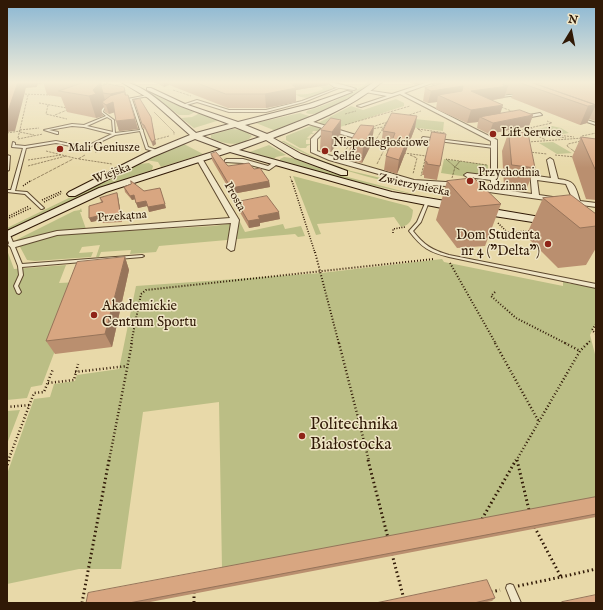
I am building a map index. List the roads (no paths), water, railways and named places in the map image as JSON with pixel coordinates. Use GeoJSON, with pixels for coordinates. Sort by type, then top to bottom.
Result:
{"type":"FeatureCollection","features":[{"type":"Feature","properties":{"kind":"main road","name":"Zwierzyniecka"},"geometry":{"type":"LineString","coordinates":[[165,110],[195,136],[231,150],[355,186],[409,199],[431,194],[558,213]]}},
{"type":"Feature","properties":{"kind":"main road"},"geometry":{"type":"LineString","coordinates":[[169,114],[188,116],[199,113],[199,110]]}},
{"type":"Feature","properties":{"kind":"main road","name":"Zwierzyniecka"},"geometry":{"type":"LineString","coordinates":[[200,110],[268,137],[298,156],[350,175],[565,224]]}},
{"type":"Feature","properties":{"kind":"main road","name":"Wiejska"},"geometry":{"type":"LineString","coordinates":[[7,232],[42,208],[158,152],[195,136],[287,110]]}},
{"type":"Feature","properties":{"kind":"main road"},"geometry":{"type":"LineString","coordinates":[[302,110],[304,115],[320,116]]}},
{"type":"Feature","properties":{"kind":"main road","name":"Wiejska"},"geometry":{"type":"LineString","coordinates":[[7,232],[84,198],[268,137],[307,122],[330,110]]}},
{"type":"Feature","properties":{"kind":"main road","name":"Zwierzyniecka"},"geometry":{"type":"LineString","coordinates":[[276,163],[281,157],[298,156]]}},
{"type":"Feature","properties":{"kind":"main road"},"geometry":{"type":"LineString","coordinates":[[137,162],[150,162],[158,165],[156,171],[150,175]]}},
{"type":"Feature","properties":{"kind":"street"},"geometry":{"type":"LineString","coordinates":[[436,110],[494,140],[494,191]]}},
{"type":"Feature","properties":{"kind":"street"},"geometry":{"type":"LineString","coordinates":[[518,118],[540,114]]}},
{"type":"Feature","properties":{"kind":"street"},"geometry":{"type":"LineString","coordinates":[[307,122],[355,138],[372,140]]}},
{"type":"Feature","properties":{"kind":"street"},"geometry":{"type":"LineString","coordinates":[[466,127],[481,124]]}},
{"type":"Feature","properties":{"kind":"street"},"geometry":{"type":"LineString","coordinates":[[325,128],[314,139],[314,152],[339,162],[381,174],[431,194],[446,184],[596,205]]}},
{"type":"Feature","properties":{"kind":"street","name":"Prosta"},"geometry":{"type":"LineString","coordinates":[[200,160],[235,220],[231,248]]}},
{"type":"Feature","properties":{"kind":"street"},"geometry":{"type":"LineString","coordinates":[[550,160],[555,179]]}},
{"type":"Feature","properties":{"kind":"street"},"geometry":{"type":"LineString","coordinates":[[227,161],[242,161],[269,168],[276,163]]}},
{"type":"Feature","properties":{"kind":"street"},"geometry":{"type":"LineString","coordinates":[[532,164],[536,196]]}},
{"type":"Feature","properties":{"kind":"street"},"geometry":{"type":"LineString","coordinates":[[467,175],[493,178]]}},
{"type":"Feature","properties":{"kind":"street"},"geometry":{"type":"LineString","coordinates":[[533,177],[555,179],[571,184],[577,202]]}},
{"type":"Feature","properties":{"kind":"street","name":"Przekątna"},"geometry":{"type":"LineString","coordinates":[[12,246],[57,233],[235,220]]}},
{"type":"Feature","properties":{"kind":"lane"},"geometry":{"type":"LineString","coordinates":[[102,110],[102,112],[113,120],[113,134]]}},
{"type":"Feature","properties":{"kind":"lane"},"geometry":{"type":"LineString","coordinates":[[135,110],[147,148],[158,152]]}},
{"type":"Feature","properties":{"kind":"lane"},"geometry":{"type":"LineString","coordinates":[[227,110],[258,112],[270,110]]}},
{"type":"Feature","properties":{"kind":"lane"},"geometry":{"type":"LineString","coordinates":[[84,126],[108,116]]}},
{"type":"Feature","properties":{"kind":"lane"},"geometry":{"type":"LineString","coordinates":[[577,117],[596,124]]}},
{"type":"Feature","properties":{"kind":"lane"},"geometry":{"type":"LineString","coordinates":[[56,132],[45,130],[48,128],[72,125],[84,126],[113,134]]}},
{"type":"Feature","properties":{"kind":"lane"},"geometry":{"type":"LineString","coordinates":[[14,143],[13,146],[29,147],[56,142],[85,148],[113,134],[142,130]]}},
{"type":"Feature","properties":{"kind":"lane"},"geometry":{"type":"LineString","coordinates":[[423,138],[494,147]]}},
{"type":"Feature","properties":{"kind":"lane"},"geometry":{"type":"LineString","coordinates":[[13,191],[25,147]]}},
{"type":"Feature","properties":{"kind":"lane"},"geometry":{"type":"LineString","coordinates":[[7,170],[8,156]]}},
{"type":"Feature","properties":{"kind":"lane"},"geometry":{"type":"LineString","coordinates":[[7,191],[26,193],[42,208]]}},
{"type":"Feature","properties":{"kind":"lane"},"geometry":{"type":"LineString","coordinates":[[431,194],[419,222],[411,231],[422,246],[428,250],[449,256],[596,286]]}},
{"type":"Feature","properties":{"kind":"lane"},"geometry":{"type":"LineString","coordinates":[[7,232],[20,266],[21,275],[16,286],[18,292]]}},
{"type":"Feature","properties":{"kind":"lane"},"geometry":{"type":"LineString","coordinates":[[20,266],[142,256]]}},
{"type":"Feature","properties":{"kind":"lane"},"geometry":{"type":"LineString","coordinates":[[510,588],[516,603]]}},
{"type":"Feature","properties":{"kind":"place","name":"Lift Serwice"},"geometry":{"type":"Point","coordinates":[493,134]}},
{"type":"Feature","properties":{"kind":"place","name":"Mali Geniusze"},"geometry":{"type":"Point","coordinates":[60,149]}},
{"type":"Feature","properties":{"kind":"place","name":"Niepodległościowe Selfie"},"geometry":{"type":"Point","coordinates":[325,151]}},
{"type":"Feature","properties":{"kind":"place","name":"Przychodnia Rodzinna"},"geometry":{"type":"Point","coordinates":[470,181]}},
{"type":"Feature","properties":{"kind":"place","name":"Dom Studenta nr 4 (\"Delta\")"},"geometry":{"type":"Point","coordinates":[548,244]}},
{"type":"Feature","properties":{"kind":"place","name":"Akademickie Centrum Sportu"},"geometry":{"type":"Point","coordinates":[94,315]}},
{"type":"Feature","properties":{"kind":"place","name":"Politechnika Białostocka"},"geometry":{"type":"Point","coordinates":[302,436]}}]}
